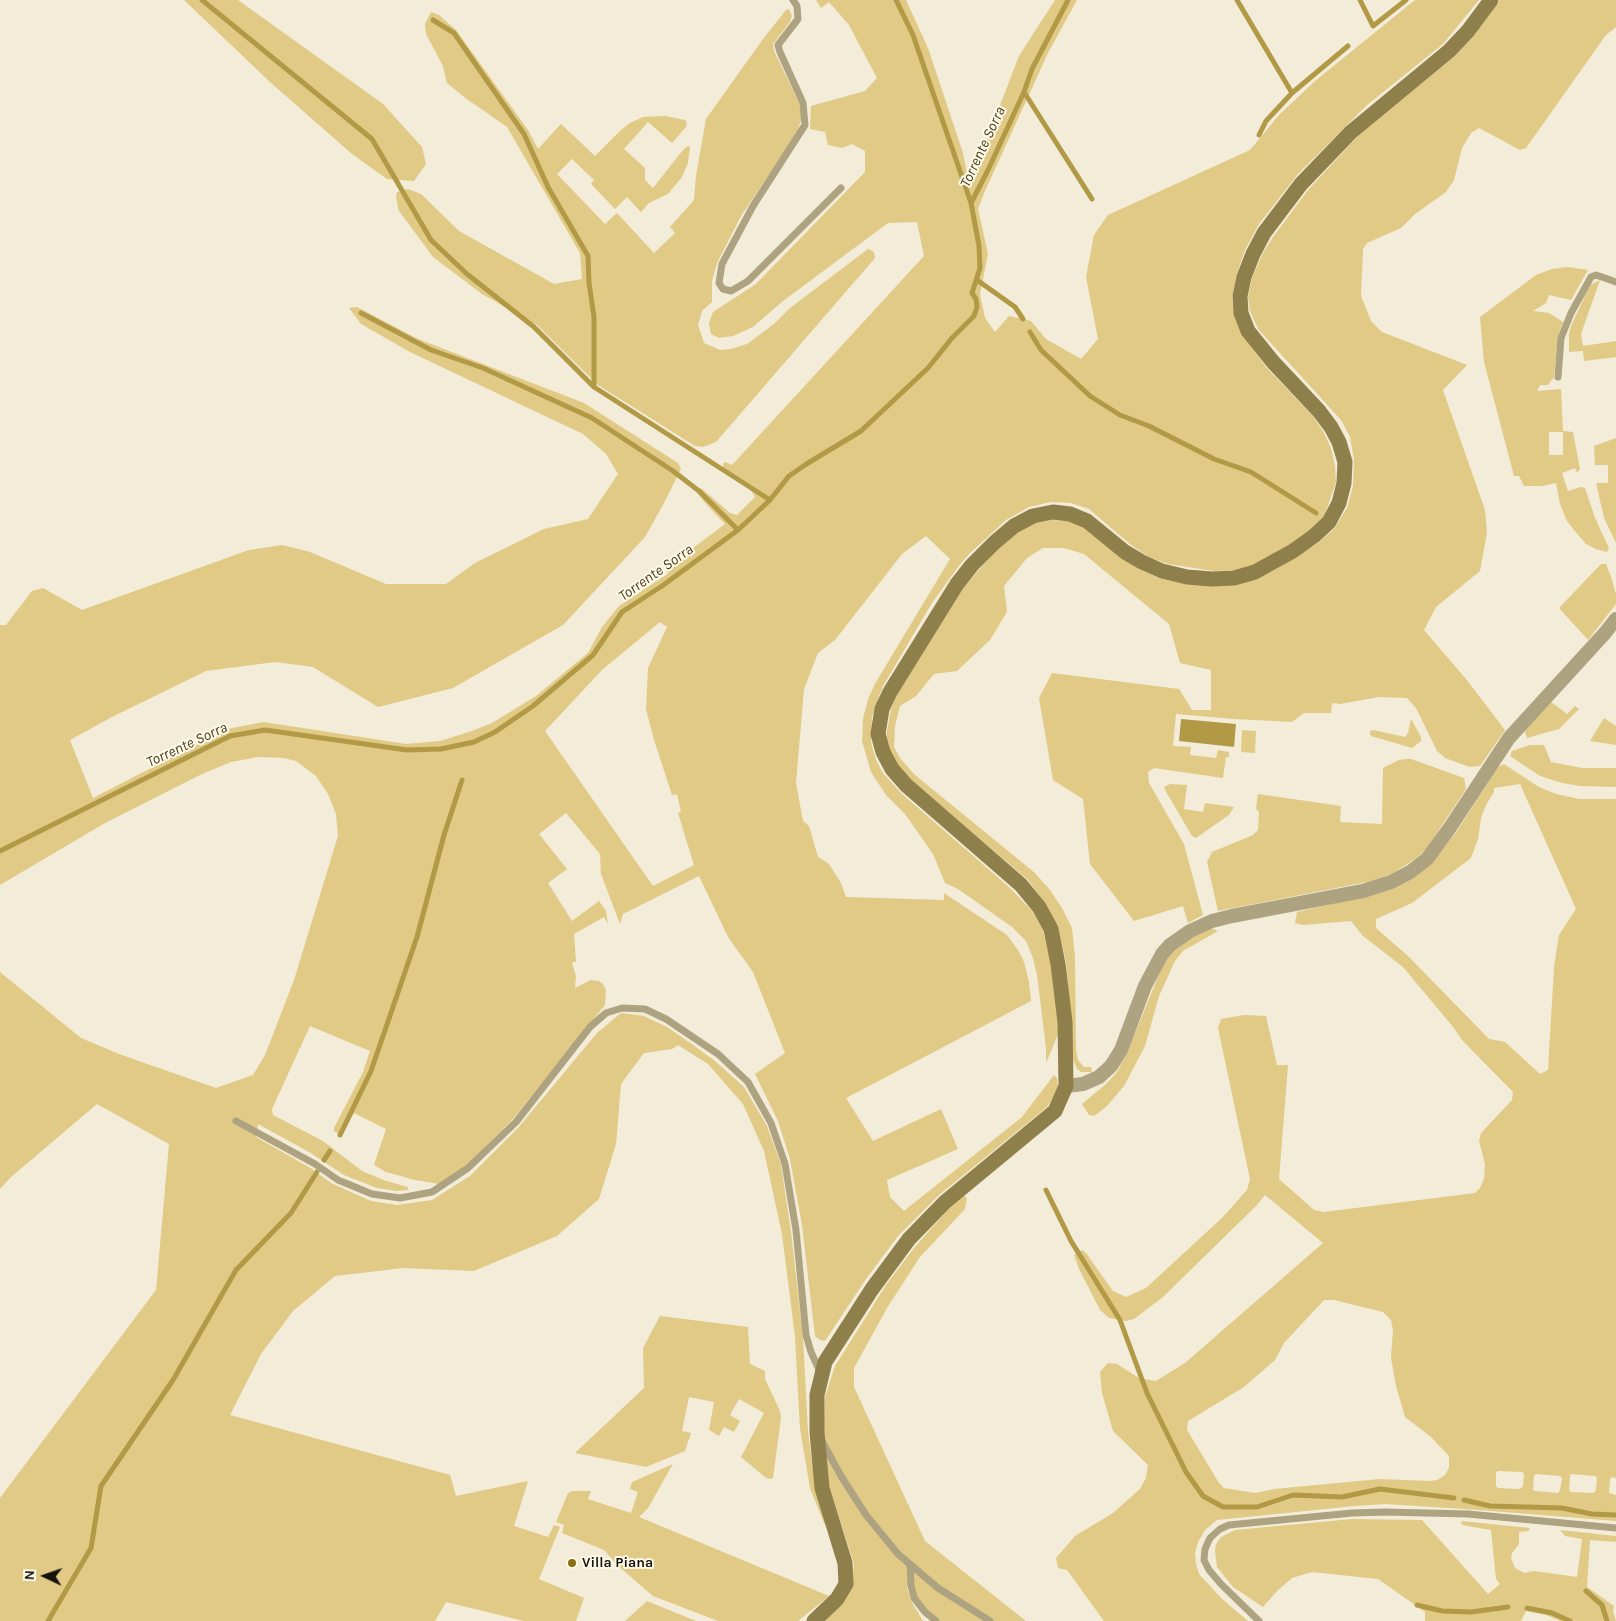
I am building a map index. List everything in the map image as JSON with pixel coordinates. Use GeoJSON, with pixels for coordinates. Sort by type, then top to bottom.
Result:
{"type":"FeatureCollection","features":[{"type":"Feature","properties":{"kind":"street"},"geometry":{"type":"LineString","coordinates":[[814,1621],[837,1598],[846,1584],[845,1563],[822,1488],[817,1432],[817,1395],[825,1362],[872,1289],[909,1239],[945,1202],[1055,1111],[1066,1086],[1064,1022],[1058,964],[1051,929],[1039,907],[1021,885],[906,785],[892,769],[883,752],[878,734],[882,709],[890,692],[957,584],[972,564],[1014,526],[1033,516],[1053,512],[1070,514],[1088,521],[1125,552],[1142,562],[1162,571],[1212,579],[1234,578],[1255,572],[1293,551],[1329,522],[1339,504],[1344,483],[1345,462],[1339,442],[1331,427],[1319,412],[1273,362],[1248,331],[1241,313],[1240,296],[1244,277],[1264,233],[1302,184],[1362,122],[1450,51],[1491,0]]}},
{"type":"Feature","properties":{"kind":"street"},"geometry":{"type":"LineString","coordinates":[[1066,1086],[1083,1084],[1099,1077],[1111,1066],[1122,1050],[1145,986],[1162,954],[1170,944],[1190,931],[1212,921],[1232,916],[1363,891],[1391,882],[1410,872],[1427,859],[1509,738],[1616,619]]}},
{"type":"Feature","properties":{"kind":"lane"},"geometry":{"type":"LineString","coordinates":[[793,0],[797,6],[798,18],[778,44],[803,103],[805,125],[753,206],[722,264],[719,283],[723,289],[731,292],[748,281],[841,188]]}},
{"type":"Feature","properties":{"kind":"lane"},"geometry":{"type":"LineString","coordinates":[[1558,377],[1562,338],[1571,313],[1591,277],[1596,276],[1616,282]]}},
{"type":"Feature","properties":{"kind":"lane"},"geometry":{"type":"LineString","coordinates":[[236,1121],[315,1164],[338,1180],[372,1194],[400,1198],[432,1192],[468,1168],[516,1122],[590,1027],[606,1013],[622,1008],[645,1009],[666,1019],[718,1054],[748,1082],[771,1123],[785,1164],[796,1230],[806,1335],[810,1352],[822,1376]]}},
{"type":"Feature","properties":{"kind":"lane"},"geometry":{"type":"LineString","coordinates":[[817,1432],[840,1476],[866,1515],[898,1554],[938,1588],[990,1621]]}},
{"type":"Feature","properties":{"kind":"lane"},"geometry":{"type":"LineString","coordinates":[[1259,1621],[1221,1584],[1209,1570],[1204,1560],[1210,1538],[1229,1525],[1352,1513],[1384,1512],[1475,1515],[1616,1528]]}},
{"type":"Feature","properties":{"kind":"lane"},"geometry":{"type":"LineString","coordinates":[[910,1564],[914,1598],[925,1612],[936,1621]]}},
{"type":"Feature","properties":{"kind":"shaded area"},"geometry":{"type":"Polygon","coordinates":[[[184,0],[238,0],[383,104],[422,147],[426,164],[414,181],[387,179],[352,154],[270,82],[184,0]]]}},
{"type":"Feature","properties":{"kind":"shaded area"},"geometry":{"type":"Polygon","coordinates":[[[816,0],[906,0],[928,48],[963,153],[968,178],[977,165],[1019,56],[1055,0],[1077,0],[1048,53],[978,209],[988,254],[980,294],[985,318],[995,332],[1009,316],[1031,321],[1046,339],[1081,359],[1098,339],[1086,277],[1094,235],[1108,215],[1250,150],[1279,115],[1315,81],[1415,0],[1479,0],[1443,44],[1367,105],[1298,174],[1259,224],[1245,250],[1237,273],[1232,297],[1234,316],[1242,335],[1267,368],[1313,416],[1331,448],[1336,482],[1324,517],[1304,535],[1274,556],[1255,565],[1235,570],[1214,571],[1168,564],[1149,557],[1131,545],[1089,509],[1071,503],[1051,502],[1029,507],[1006,520],[969,554],[958,567],[932,603],[883,686],[872,717],[871,742],[876,760],[883,773],[901,793],[1010,888],[1032,911],[1043,930],[1052,966],[1059,1032],[1046,1063],[1046,1048],[1037,975],[1026,941],[1012,927],[958,889],[945,883],[933,854],[905,814],[886,795],[871,772],[862,741],[863,719],[868,699],[876,682],[950,559],[926,536],[902,554],[835,640],[818,653],[804,689],[796,783],[803,821],[809,826],[818,857],[829,864],[841,883],[846,897],[944,900],[944,893],[1007,935],[1024,962],[1029,982],[1031,1001],[846,1098],[873,1141],[941,1109],[958,1149],[887,1180],[890,1197],[904,1211],[1022,1117],[1054,1075],[1057,1078],[1058,1086],[1052,1099],[1047,1107],[939,1195],[898,1236],[866,1279],[825,1341],[820,1340],[815,1336],[802,1225],[790,1159],[778,1121],[755,1074],[785,1053],[753,972],[728,937],[699,876],[623,914],[620,924],[601,874],[600,854],[566,813],[539,834],[567,869],[548,883],[572,921],[599,901],[606,911],[608,924],[604,917],[574,934],[576,961],[572,963],[576,976],[575,988],[591,980],[599,981],[606,990],[605,1005],[513,1119],[466,1166],[439,1184],[386,1172],[374,1165],[386,1129],[354,1113],[342,1136],[334,1131],[363,1072],[370,1051],[310,1026],[272,1109],[273,1115],[323,1141],[362,1171],[386,1181],[408,1187],[408,1190],[396,1191],[377,1188],[344,1175],[309,1152],[258,1124],[256,1137],[312,1169],[331,1183],[371,1201],[397,1205],[432,1200],[470,1176],[518,1128],[597,1033],[621,1013],[644,1016],[667,1027],[715,1061],[744,1087],[767,1126],[781,1165],[803,1338],[808,1432],[816,1491],[829,1529],[824,1523],[810,1488],[800,1429],[795,1337],[782,1234],[764,1151],[743,1104],[708,1064],[678,1045],[672,1049],[644,1053],[621,1084],[616,1144],[599,1199],[557,1236],[474,1271],[403,1268],[335,1276],[293,1311],[261,1354],[230,1415],[450,1475],[456,1496],[528,1481],[514,1526],[548,1537],[554,1525],[560,1527],[539,1579],[584,1598],[576,1621],[524,1621],[446,1602],[435,1621],[0,1621],[0,1498],[156,1290],[169,1144],[97,1104],[11,1177],[0,1189],[0,972],[81,1038],[119,1054],[216,1088],[253,1075],[265,1055],[294,980],[338,836],[336,814],[328,794],[316,776],[296,761],[284,758],[258,757],[231,762],[202,774],[105,823],[0,885],[0,625],[6,625],[32,591],[43,588],[82,610],[249,550],[282,545],[310,552],[386,584],[446,584],[475,563],[544,529],[588,519],[618,474],[606,454],[583,434],[410,352],[361,324],[349,308],[357,307],[418,339],[584,403],[678,463],[681,469],[664,503],[645,537],[563,625],[453,688],[378,707],[313,667],[275,662],[206,671],[110,718],[70,740],[93,798],[227,729],[264,722],[406,744],[440,741],[492,723],[536,696],[588,653],[602,627],[619,606],[666,575],[680,558],[725,524],[697,493],[701,488],[730,513],[737,515],[755,497],[750,489],[723,472],[723,464],[725,462],[732,465],[924,256],[917,222],[888,223],[783,301],[753,327],[733,336],[719,338],[711,334],[709,323],[713,312],[756,284],[865,172],[865,151],[852,144],[842,148],[828,145],[825,132],[810,129],[811,106],[865,91],[877,78],[849,25],[829,2],[821,8],[816,0]],[[660,622],[602,670],[545,731],[653,886],[694,865],[678,813],[681,812],[677,794],[672,795],[646,709],[648,668],[667,627],[660,622]]]}},
{"type":"Feature","properties":{"kind":"shaded area"},"geometry":{"type":"Polygon","coordinates":[[[1500,0],[1616,0],[1616,27],[1606,35],[1526,148],[1520,150],[1479,128],[1471,133],[1462,148],[1454,180],[1446,192],[1415,214],[1401,228],[1367,243],[1363,249],[1361,296],[1371,321],[1382,332],[1467,365],[1443,390],[1485,510],[1487,533],[1480,571],[1436,607],[1424,630],[1466,679],[1505,730],[1480,766],[1470,767],[1445,758],[1437,751],[1416,708],[1407,698],[1379,697],[1340,704],[1332,703],[1331,713],[1304,713],[1292,722],[1176,714],[1173,746],[1191,747],[1190,755],[1216,758],[1218,750],[1229,752],[1229,757],[1226,757],[1223,778],[1154,768],[1148,772],[1149,783],[1184,844],[1203,915],[1188,923],[1183,906],[1134,921],[1090,864],[1083,799],[1053,780],[1039,698],[1052,673],[1179,689],[1192,710],[1211,710],[1211,670],[1180,663],[1169,624],[1084,554],[1064,548],[1043,548],[1027,558],[1004,586],[1007,612],[990,640],[957,671],[934,674],[916,696],[900,706],[895,726],[894,747],[900,758],[915,775],[1035,873],[1050,890],[1072,928],[1075,957],[1076,1049],[1078,1060],[1084,1067],[1091,1067],[1092,1072],[1081,1072],[1077,1069],[1071,1050],[1071,1020],[1066,962],[1058,927],[1044,902],[1028,880],[911,781],[896,764],[889,750],[886,737],[891,709],[896,696],[964,587],[999,547],[1019,531],[1036,523],[1052,520],[1069,521],[1085,528],[1138,568],[1158,578],[1186,584],[1255,579],[1276,569],[1318,543],[1334,529],[1347,508],[1353,486],[1354,460],[1350,437],[1341,420],[1258,329],[1250,311],[1248,297],[1252,278],[1263,253],[1273,237],[1308,190],[1359,135],[1454,57],[1473,37],[1500,0]]]}},
{"type":"Feature","properties":{"kind":"shaded area"},"geometry":{"type":"Polygon","coordinates":[[[789,9],[792,16],[790,22],[773,44],[774,51],[801,107],[801,120],[797,133],[741,216],[717,263],[712,281],[712,302],[702,311],[698,325],[704,343],[720,350],[747,344],[774,324],[790,308],[868,249],[874,252],[875,258],[716,442],[703,447],[695,446],[598,385],[537,325],[482,294],[433,257],[399,211],[396,197],[397,192],[408,189],[421,194],[459,231],[554,284],[582,279],[580,253],[507,127],[447,83],[443,66],[426,34],[425,24],[431,12],[439,15],[456,30],[528,130],[538,149],[561,124],[595,156],[621,130],[643,117],[665,116],[687,122],[686,127],[672,143],[648,122],[624,149],[645,168],[645,180],[653,188],[683,150],[688,146],[690,147],[688,163],[682,177],[668,194],[649,203],[641,212],[627,197],[615,209],[591,184],[594,180],[572,159],[557,174],[605,224],[617,213],[654,253],[675,233],[670,227],[694,200],[696,176],[706,119],[763,39],[786,10],[789,9]]]}},
{"type":"Feature","properties":{"kind":"shaded area"},"geometry":{"type":"Polygon","coordinates":[[[1568,267],[1588,270],[1571,300],[1549,295],[1546,303],[1533,311],[1549,313],[1563,322],[1558,336],[1554,377],[1548,385],[1540,385],[1537,391],[1561,389],[1563,431],[1573,432],[1580,469],[1577,473],[1575,468],[1562,473],[1568,491],[1581,487],[1585,488],[1595,518],[1609,548],[1607,552],[1586,544],[1567,521],[1560,504],[1556,483],[1542,486],[1524,486],[1519,476],[1514,476],[1484,362],[1480,317],[1536,275],[1552,269],[1568,267]],[[1549,432],[1549,455],[1563,455],[1563,432],[1549,432]]]}},
{"type":"Feature","properties":{"kind":"shaded area"},"geometry":{"type":"Polygon","coordinates":[[[1600,280],[1581,334],[1583,346],[1616,341],[1616,357],[1584,361],[1583,351],[1569,352],[1569,335],[1571,326],[1590,285],[1600,280]]]}},
{"type":"Feature","properties":{"kind":"shaded area"},"geometry":{"type":"Polygon","coordinates":[[[1616,438],[1616,543],[1604,518],[1596,483],[1608,483],[1608,465],[1595,465],[1594,446],[1616,438]]]}},
{"type":"Feature","properties":{"kind":"shaded area"},"geometry":{"type":"Polygon","coordinates":[[[1601,564],[1606,564],[1611,577],[1616,594],[1616,604],[1588,640],[1559,608],[1601,564]]]}},
{"type":"Feature","properties":{"kind":"shaded area"},"geometry":{"type":"Polygon","coordinates":[[[1550,701],[1567,714],[1575,706],[1579,709],[1559,729],[1527,738],[1524,729],[1550,701]]]}},
{"type":"Feature","properties":{"kind":"shaded area"},"geometry":{"type":"Polygon","coordinates":[[[1604,718],[1616,726],[1616,745],[1590,741],[1604,718]]]}},
{"type":"Feature","properties":{"kind":"shaded area"},"geometry":{"type":"Polygon","coordinates":[[[1181,719],[1236,724],[1234,747],[1179,741],[1181,719]]]}},
{"type":"Feature","properties":{"kind":"shaded area"},"geometry":{"type":"Polygon","coordinates":[[[1411,719],[1421,737],[1421,741],[1412,748],[1371,736],[1370,734],[1370,731],[1373,730],[1405,737],[1408,733],[1411,719]]]}},
{"type":"Feature","properties":{"kind":"shaded area"},"geometry":{"type":"Polygon","coordinates":[[[1242,730],[1256,731],[1255,753],[1241,752],[1242,730]]]}},
{"type":"Feature","properties":{"kind":"shaded area"},"geometry":{"type":"Polygon","coordinates":[[[1530,745],[1544,745],[1551,762],[1582,768],[1616,768],[1616,787],[1580,786],[1540,776],[1510,756],[1512,751],[1530,745]]]}},
{"type":"Feature","properties":{"kind":"shaded area"},"geometry":{"type":"Polygon","coordinates":[[[1405,759],[1411,759],[1464,778],[1466,789],[1427,848],[1417,858],[1391,874],[1372,881],[1218,911],[1207,862],[1212,852],[1253,835],[1258,830],[1259,812],[1256,809],[1258,794],[1341,806],[1340,822],[1382,824],[1383,768],[1405,759]]]}},
{"type":"Feature","properties":{"kind":"shaded area"},"geometry":{"type":"Polygon","coordinates":[[[1504,764],[1539,787],[1556,794],[1579,799],[1616,799],[1616,1478],[1612,1477],[1610,1479],[1609,1493],[1616,1495],[1616,1521],[1386,1504],[1217,1520],[1205,1530],[1198,1542],[1195,1553],[1199,1574],[1222,1599],[1248,1621],[1104,1621],[1067,1570],[1058,1568],[1056,1558],[1075,1536],[1113,1513],[1140,1489],[1146,1478],[1148,1465],[1113,1431],[1102,1393],[1100,1372],[1108,1363],[1117,1364],[1139,1378],[1156,1381],[1185,1363],[1323,1243],[1265,1195],[1163,1297],[1134,1319],[1126,1321],[1109,1318],[1100,1310],[1074,1255],[1082,1250],[1086,1253],[1113,1291],[1126,1297],[1146,1288],[1223,1217],[1247,1190],[1250,1179],[1218,1028],[1221,1019],[1244,1015],[1266,1016],[1277,1065],[1288,1065],[1279,1179],[1314,1210],[1324,1212],[1475,1193],[1480,1188],[1484,1179],[1485,1164],[1479,1141],[1481,1133],[1512,1100],[1513,1092],[1462,1040],[1403,967],[1363,936],[1351,921],[1302,925],[1295,923],[1297,912],[1370,895],[1431,864],[1455,834],[1498,767],[1504,764]],[[1520,784],[1494,788],[1494,792],[1481,818],[1478,839],[1471,858],[1412,903],[1376,919],[1376,928],[1408,956],[1489,1039],[1505,1042],[1540,1074],[1548,1070],[1554,967],[1559,935],[1576,909],[1520,784]],[[1324,1300],[1284,1343],[1275,1360],[1244,1387],[1188,1421],[1187,1430],[1219,1483],[1224,1488],[1255,1493],[1274,1489],[1380,1479],[1430,1481],[1437,1480],[1445,1475],[1449,1468],[1449,1456],[1431,1437],[1405,1417],[1396,1386],[1391,1358],[1393,1330],[1391,1320],[1383,1312],[1334,1300],[1324,1300]],[[1496,1472],[1496,1486],[1498,1488],[1520,1489],[1523,1486],[1524,1474],[1522,1472],[1496,1472]],[[1536,1474],[1534,1476],[1533,1490],[1558,1493],[1562,1478],[1560,1476],[1536,1474]],[[1571,1474],[1569,1490],[1571,1492],[1594,1493],[1597,1478],[1595,1476],[1571,1474]]]}},
{"type":"Feature","properties":{"kind":"shaded area"},"geometry":{"type":"Polygon","coordinates":[[[1170,784],[1187,785],[1184,809],[1203,812],[1205,803],[1234,807],[1229,815],[1196,838],[1192,836],[1165,790],[1164,787],[1170,784]]]}},
{"type":"Feature","properties":{"kind":"shaded area"},"geometry":{"type":"Polygon","coordinates":[[[1211,928],[1218,931],[1183,951],[1175,961],[1159,996],[1145,1046],[1124,1086],[1107,1106],[1094,1116],[1089,1115],[1082,1104],[1117,1072],[1127,1053],[1162,967],[1171,952],[1193,936],[1211,928]]]}},
{"type":"Feature","properties":{"kind":"shaded area"},"geometry":{"type":"Polygon","coordinates":[[[963,1195],[967,1198],[965,1209],[920,1257],[887,1308],[854,1368],[854,1387],[925,1541],[1026,1621],[941,1621],[927,1611],[916,1597],[912,1584],[907,1587],[911,1601],[923,1621],[825,1621],[852,1587],[854,1564],[829,1486],[824,1432],[825,1397],[835,1366],[886,1285],[914,1248],[963,1195]]]}},
{"type":"Feature","properties":{"kind":"shaded area"},"geometry":{"type":"Polygon","coordinates":[[[660,1316],[748,1327],[750,1364],[765,1371],[765,1379],[780,1411],[781,1418],[773,1478],[766,1478],[741,1457],[764,1413],[739,1399],[730,1415],[740,1421],[734,1432],[724,1427],[719,1436],[709,1430],[714,1402],[689,1397],[682,1431],[691,1433],[685,1451],[646,1467],[575,1453],[644,1388],[643,1348],[660,1316]]]}},
{"type":"Feature","properties":{"kind":"shaded area"},"geometry":{"type":"Polygon","coordinates":[[[673,1464],[648,1508],[639,1517],[829,1596],[798,1621],[718,1621],[653,1596],[617,1565],[604,1550],[562,1533],[564,1525],[556,1522],[568,1493],[573,1491],[591,1491],[588,1499],[631,1513],[638,1492],[630,1489],[632,1482],[673,1464]]]}},
{"type":"Feature","properties":{"kind":"shaded area"},"geometry":{"type":"Polygon","coordinates":[[[1352,1519],[1422,1520],[1488,1594],[1500,1584],[1496,1579],[1491,1530],[1462,1525],[1461,1521],[1530,1528],[1528,1531],[1519,1532],[1519,1544],[1512,1553],[1511,1558],[1515,1568],[1524,1573],[1534,1571],[1577,1577],[1582,1539],[1565,1536],[1560,1530],[1616,1536],[1616,1542],[1590,1540],[1587,1587],[1614,1606],[1613,1611],[1616,1621],[1560,1621],[1546,1615],[1526,1611],[1521,1621],[1425,1621],[1425,1612],[1378,1579],[1312,1572],[1292,1578],[1263,1607],[1233,1587],[1217,1567],[1216,1544],[1221,1537],[1235,1530],[1352,1519]]]}},
{"type":"Feature","properties":{"kind":"shaded area"},"geometry":{"type":"Polygon","coordinates":[[[647,1601],[696,1621],[625,1621],[647,1601]]]}},
{"type":"Feature","properties":{"kind":"waterway"},"geometry":{"type":"LineString","coordinates":[[202,0],[372,139],[431,240],[467,274],[534,327],[594,387],[770,500]]}},
{"type":"Feature","properties":{"kind":"waterway"},"geometry":{"type":"LineString","coordinates":[[896,0],[913,35],[971,203]]}},
{"type":"Feature","properties":{"kind":"waterway","name":"Torrente Sorra"},"geometry":{"type":"LineString","coordinates":[[0,851],[230,736],[265,730],[407,750],[441,749],[474,742],[495,732],[533,706],[593,655],[622,612],[662,586],[738,530],[770,500],[789,476],[861,431],[928,368],[952,338],[974,316],[977,307],[976,299],[972,293],[980,268],[979,246],[971,203],[1024,92],[1032,69],[1068,0]]}},
{"type":"Feature","properties":{"kind":"waterway"},"geometry":{"type":"LineString","coordinates":[[1237,0],[1292,93],[1266,121],[1259,135]]}},
{"type":"Feature","properties":{"kind":"waterway"},"geometry":{"type":"LineString","coordinates":[[1360,0],[1373,26],[1406,0]]}},
{"type":"Feature","properties":{"kind":"waterway"},"geometry":{"type":"LineString","coordinates":[[433,20],[454,33],[524,134],[548,187],[588,256],[589,283],[594,317],[594,387]]}},
{"type":"Feature","properties":{"kind":"waterway"},"geometry":{"type":"LineString","coordinates":[[1292,93],[1348,46]]}},
{"type":"Feature","properties":{"kind":"waterway"},"geometry":{"type":"LineString","coordinates":[[1024,92],[1092,199]]}},
{"type":"Feature","properties":{"kind":"waterway"},"geometry":{"type":"LineString","coordinates":[[977,280],[1015,307],[1023,319]]}},
{"type":"Feature","properties":{"kind":"waterway"},"geometry":{"type":"LineString","coordinates":[[361,313],[431,350],[483,368],[592,418],[673,471],[699,491],[738,530]]}},
{"type":"Feature","properties":{"kind":"waterway"},"geometry":{"type":"LineString","coordinates":[[1030,332],[1041,350],[1090,396],[1120,415],[1149,426],[1214,459],[1251,472],[1316,513]]}},
{"type":"Feature","properties":{"kind":"waterway"},"geometry":{"type":"LineString","coordinates":[[340,1135],[371,1071],[417,937],[444,835],[462,780]]}},
{"type":"Feature","properties":{"kind":"waterway"},"geometry":{"type":"LineString","coordinates":[[324,1160],[330,1151]]}},
{"type":"Feature","properties":{"kind":"waterway"},"geometry":{"type":"LineString","coordinates":[[48,1621],[91,1548],[101,1486],[173,1380],[236,1270],[291,1213],[317,1172]]}},
{"type":"Feature","properties":{"kind":"waterway"},"geometry":{"type":"LineString","coordinates":[[1046,1190],[1071,1241],[1120,1320],[1147,1393],[1186,1472],[1203,1496],[1223,1507],[1257,1507],[1293,1495],[1342,1497],[1380,1489],[1454,1498]]}},
{"type":"Feature","properties":{"kind":"waterway"},"geometry":{"type":"LineString","coordinates":[[1464,1500],[1490,1506],[1562,1508],[1592,1514],[1616,1515]]}},
{"type":"Feature","properties":{"kind":"waterway"},"geometry":{"type":"LineString","coordinates":[[1586,1591],[1602,1605],[1607,1621]]}},
{"type":"Feature","properties":{"kind":"waterway"},"geometry":{"type":"LineString","coordinates":[[1417,1605],[1442,1611],[1471,1612],[1508,1607]]}},
{"type":"Feature","properties":{"kind":"waterway"},"geometry":{"type":"LineString","coordinates":[[1527,1608],[1552,1613],[1570,1621]]}},
{"type":"Feature","properties":{"kind":"place","name":"Villa Piana"},"geometry":{"type":"Point","coordinates":[572,1563]}}]}
